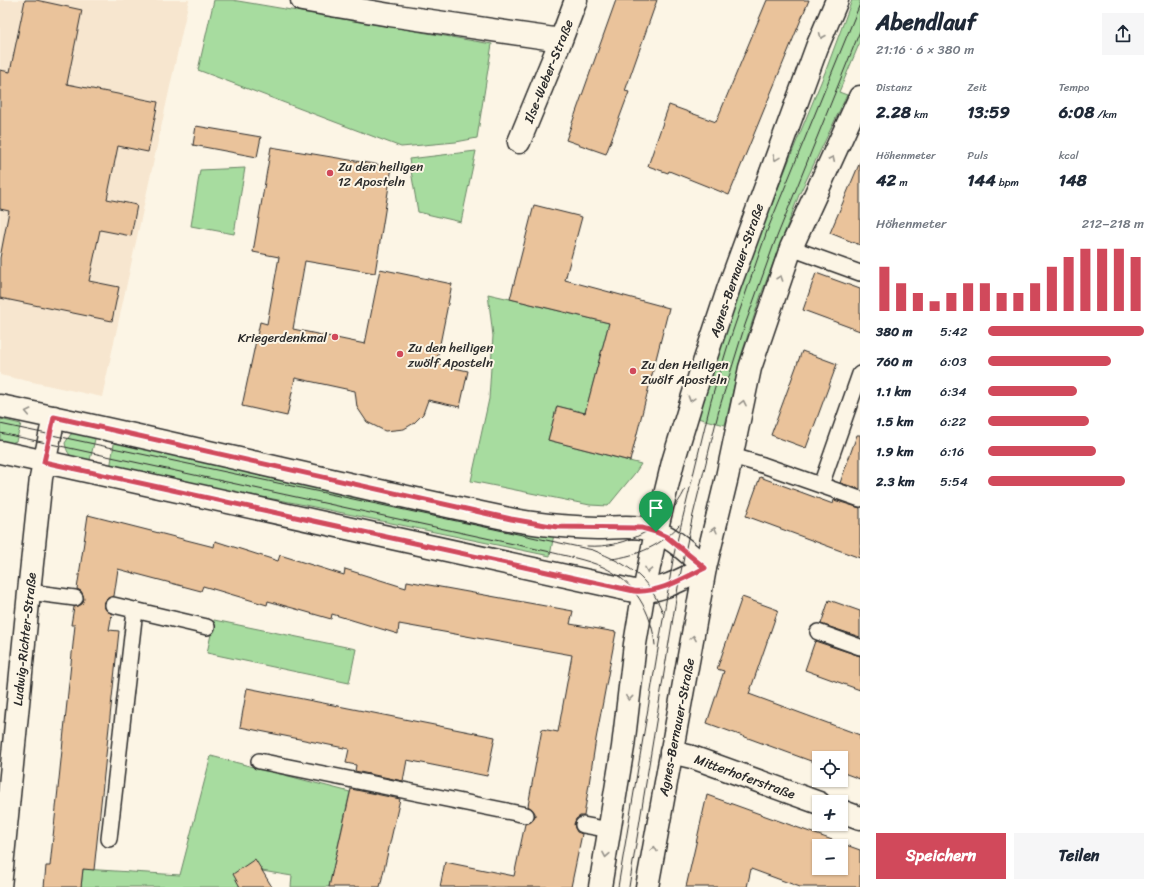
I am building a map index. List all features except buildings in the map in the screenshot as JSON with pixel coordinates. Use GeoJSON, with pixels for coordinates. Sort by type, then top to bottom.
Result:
{"type":"FeatureCollection","features":[{"type":"Feature","properties":{"kind":"street"},"geometry":{"type":"LineString","coordinates":[[302,0],[390,15],[561,40]]}},
{"type":"Feature","properties":{"kind":"street","name":"Ilse-Weber-Straße"},"geometry":{"type":"LineString","coordinates":[[519,142],[576,0]]}},
{"type":"Feature","properties":{"kind":"street","name":"Agnes-Bernauer-Straße"},"geometry":{"type":"LineString","coordinates":[[600,887],[624,747],[635,644],[644,592],[656,532],[680,437],[692,396],[724,302],[817,47],[837,0]]}},
{"type":"Feature","properties":{"kind":"street","name":"Agnes-Bernauer-Straße"},"geometry":{"type":"LineString","coordinates":[[647,887],[705,568],[732,456],[750,368],[791,248],[860,97]]}},
{"type":"Feature","properties":{"kind":"street"},"geometry":{"type":"LineString","coordinates":[[0,406],[511,519],[557,527],[642,528],[656,532],[676,543],[705,568],[668,586],[652,591],[634,591],[0,452]]}},
{"type":"Feature","properties":{"kind":"street","name":"Ludwig-Richter-Straße"},"geometry":{"type":"LineString","coordinates":[[0,887],[4,801],[41,478],[54,417]]}},
{"type":"Feature","properties":{"kind":"street","name":"Mitterhoferstraße"},"geometry":{"type":"LineString","coordinates":[[671,752],[692,757],[812,800]]}},
{"type":"Feature","properties":{"kind":"street"},"geometry":{"type":"LineString","coordinates":[[848,814],[860,818]]}},
{"type":"Feature","properties":{"kind":"lane"},"geometry":{"type":"LineString","coordinates":[[791,248],[860,273]]}},
{"type":"Feature","properties":{"kind":"lane"},"geometry":{"type":"LineString","coordinates":[[821,485],[860,374]]}},
{"type":"Feature","properties":{"kind":"lane"},"geometry":{"type":"LineString","coordinates":[[732,456],[763,465],[860,499]]}},
{"type":"Feature","properties":{"kind":"lane"},"geometry":{"type":"LineString","coordinates":[[29,592],[75,598]]}},
{"type":"Feature","properties":{"kind":"lane"},"geometry":{"type":"LineString","coordinates":[[113,604],[207,627]]}},
{"type":"Feature","properties":{"kind":"lane"},"geometry":{"type":"LineString","coordinates":[[109,839],[135,610]]}},
{"type":"Feature","properties":{"kind":"lane"},"geometry":{"type":"LineString","coordinates":[[818,632],[860,647]]}},
{"type":"Feature","properties":{"kind":"lane"},"geometry":{"type":"LineString","coordinates":[[259,760],[526,815]]}},
{"type":"Feature","properties":{"kind":"lane"},"geometry":{"type":"LineString","coordinates":[[583,825],[610,830]]}},
{"type":"Feature","properties":{"kind":"shaded area"},"geometry":{"type":"Polygon","coordinates":[[[0,0],[189,0],[102,397],[0,375],[0,0]]]}},
{"type":"Feature","properties":{"kind":"green space"},"geometry":{"type":"Polygon","coordinates":[[[214,0],[232,0],[492,44],[477,138],[456,142],[401,147],[198,70],[214,0]]]}},
{"type":"Feature","properties":{"kind":"green space"},"geometry":{"type":"Polygon","coordinates":[[[852,0],[860,0],[860,42],[839,92],[847,95],[799,195],[761,295],[741,356],[725,425],[697,418],[738,291],[826,70],[852,0]]]}},
{"type":"Feature","properties":{"kind":"green space"},"geometry":{"type":"Polygon","coordinates":[[[476,151],[461,222],[418,212],[409,159],[476,151]]]}},
{"type":"Feature","properties":{"kind":"green space"},"geometry":{"type":"Polygon","coordinates":[[[245,168],[234,234],[191,226],[200,170],[245,168]]]}},
{"type":"Feature","properties":{"kind":"green space"},"geometry":{"type":"Polygon","coordinates":[[[488,294],[609,323],[585,413],[557,406],[548,440],[641,464],[608,506],[590,505],[471,481],[489,399],[493,336],[488,294]]]}},
{"type":"Feature","properties":{"kind":"green space"},"geometry":{"type":"Polygon","coordinates":[[[0,419],[21,424],[16,441],[9,444],[0,442],[0,419]]]}},
{"type":"Feature","properties":{"kind":"green space"},"geometry":{"type":"Polygon","coordinates":[[[81,432],[96,435],[89,464],[73,458],[66,448],[65,443],[71,434],[81,432]]]}},
{"type":"Feature","properties":{"kind":"green space"},"geometry":{"type":"Polygon","coordinates":[[[115,438],[554,534],[550,556],[295,503],[110,469],[115,438]]]}},
{"type":"Feature","properties":{"kind":"green space"},"geometry":{"type":"Polygon","coordinates":[[[214,620],[356,649],[349,683],[207,653],[214,620]]]}},
{"type":"Feature","properties":{"kind":"green space"},"geometry":{"type":"Polygon","coordinates":[[[211,756],[350,792],[329,887],[291,887],[292,876],[262,871],[239,885],[239,887],[81,887],[83,869],[180,875],[211,756]]]}},
{"type":"Feature","properties":{"kind":"tram line"},"geometry":{"type":"LineString","coordinates":[[618,887],[674,554],[711,401],[728,345],[767,231],[860,4]]}},
{"type":"Feature","properties":{"kind":"tram line"},"geometry":{"type":"LineString","coordinates":[[629,887],[679,581],[692,519],[720,406],[745,325],[774,244],[860,31]]}},
{"type":"Feature","properties":{"kind":"tram line"},"geometry":{"type":"LineString","coordinates":[[0,424],[593,550],[617,561],[636,573],[651,590],[663,613]]}},
{"type":"Feature","properties":{"kind":"tram line"},"geometry":{"type":"LineString","coordinates":[[0,433],[546,551],[589,562],[603,567],[624,580],[640,599],[650,621],[655,645]]}},
{"type":"Feature","properties":{"kind":"tram line"},"geometry":{"type":"LineString","coordinates":[[587,546],[617,544],[645,533],[668,514],[678,503],[685,490]]}},
{"type":"Feature","properties":{"kind":"tram line"},"geometry":{"type":"LineString","coordinates":[[611,559],[630,555],[649,548],[673,532],[679,525]]}},
{"type":"Feature","properties":{"kind":"place","name":"Zu den heiligen 12 Aposteln"},"geometry":{"type":"Point","coordinates":[330,173]}},
{"type":"Feature","properties":{"kind":"place","name":"Kriegerdenkmal"},"geometry":{"type":"Point","coordinates":[335,337]}},
{"type":"Feature","properties":{"kind":"place","name":"Zu den heiligen zwölf Aposteln"},"geometry":{"type":"Point","coordinates":[400,354]}},
{"type":"Feature","properties":{"kind":"place","name":"Zu den Heiligen Zwölf Aposteln"},"geometry":{"type":"Point","coordinates":[633,371]}},
{"type":"Feature","properties":{"kind":"route"},"geometry":{"type":"LineString","coordinates":[[54,417],[511,519],[557,527],[642,528],[656,532],[676,543],[705,568],[668,586],[652,591],[634,591],[44,462],[54,417]]}}]}
